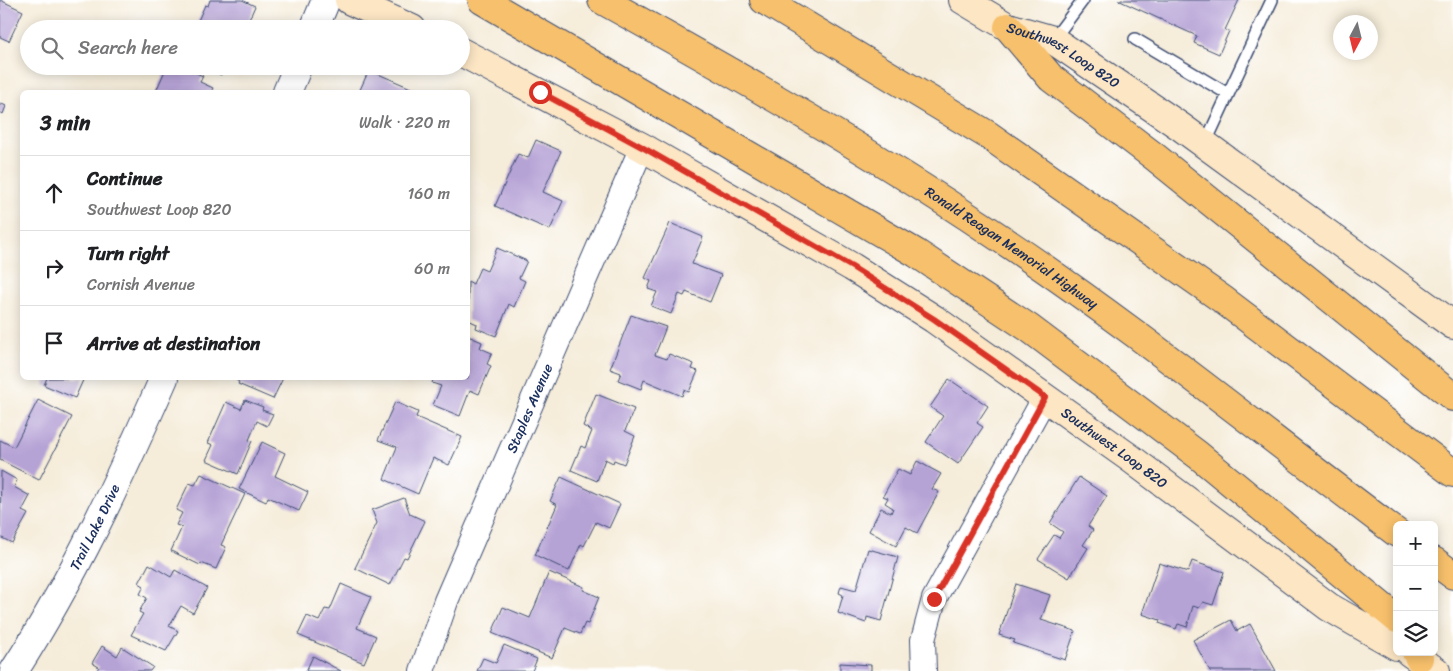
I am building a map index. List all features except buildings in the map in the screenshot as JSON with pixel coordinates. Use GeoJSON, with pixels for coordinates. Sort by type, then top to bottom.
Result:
{"type":"FeatureCollection","features":[{"type":"Feature","properties":{"kind":"highway"},"geometry":{"type":"LineString","coordinates":[[482,0],[916,253],[1028,328],[1198,456],[1393,617]]}},
{"type":"Feature","properties":{"kind":"highway","name":"Ronald Reagan Memorial Highway"},"geometry":{"type":"LineString","coordinates":[[602,0],[738,75],[855,144],[992,233],[1219,396],[1311,469],[1393,530]]}},
{"type":"Feature","properties":{"kind":"highway"},"geometry":{"type":"LineString","coordinates":[[764,0],[988,135],[1222,298],[1453,473]]}},
{"type":"Feature","properties":{"kind":"highway"},"geometry":{"type":"LineString","coordinates":[[1008,27],[1051,78],[1154,157],[1453,397]]}},
{"type":"Feature","properties":{"kind":"highway"},"geometry":{"type":"LineString","coordinates":[[1438,564],[1453,575]]}},
{"type":"Feature","properties":{"kind":"main road"},"geometry":{"type":"LineString","coordinates":[[350,0],[393,20]]}},
{"type":"Feature","properties":{"kind":"main road","name":"Southwest Loop 820"},"geometry":{"type":"LineString","coordinates":[[963,0],[1008,27],[1053,40],[1205,144],[1450,317]]}},
{"type":"Feature","properties":{"kind":"main road","name":"Southwest Loop 820"},"geometry":{"type":"LineString","coordinates":[[470,57],[642,147],[852,267],[934,319],[1045,397],[1329,608],[1393,643]]}},
{"type":"Feature","properties":{"kind":"street"},"geometry":{"type":"LineString","coordinates":[[318,20],[326,0]]}},
{"type":"Feature","properties":{"kind":"street"},"geometry":{"type":"LineString","coordinates":[[288,90],[294,75]]}},
{"type":"Feature","properties":{"kind":"street","name":"Staples Avenue"},"geometry":{"type":"LineString","coordinates":[[422,671],[446,601],[642,147]]}},
{"type":"Feature","properties":{"kind":"street","name":"Trail Lake Drive"},"geometry":{"type":"LineString","coordinates":[[14,671],[39,633],[114,492],[163,380]]}},
{"type":"Feature","properties":{"kind":"street"},"geometry":{"type":"LineString","coordinates":[[924,671],[923,640],[934,599],[1045,397]]}},
{"type":"Feature","properties":{"kind":"lane"},"geometry":{"type":"LineString","coordinates":[[1205,144],[1272,0]]}},
{"type":"Feature","properties":{"kind":"lane"},"geometry":{"type":"LineString","coordinates":[[1053,40],[1076,2]]}},
{"type":"Feature","properties":{"kind":"lane"},"geometry":{"type":"LineString","coordinates":[[1135,39],[1228,94]]}},
{"type":"Feature","properties":{"kind":"route"},"geometry":{"type":"LineString","coordinates":[[540,92],[642,147],[852,267],[934,319],[1045,397],[934,599]]}}]}
